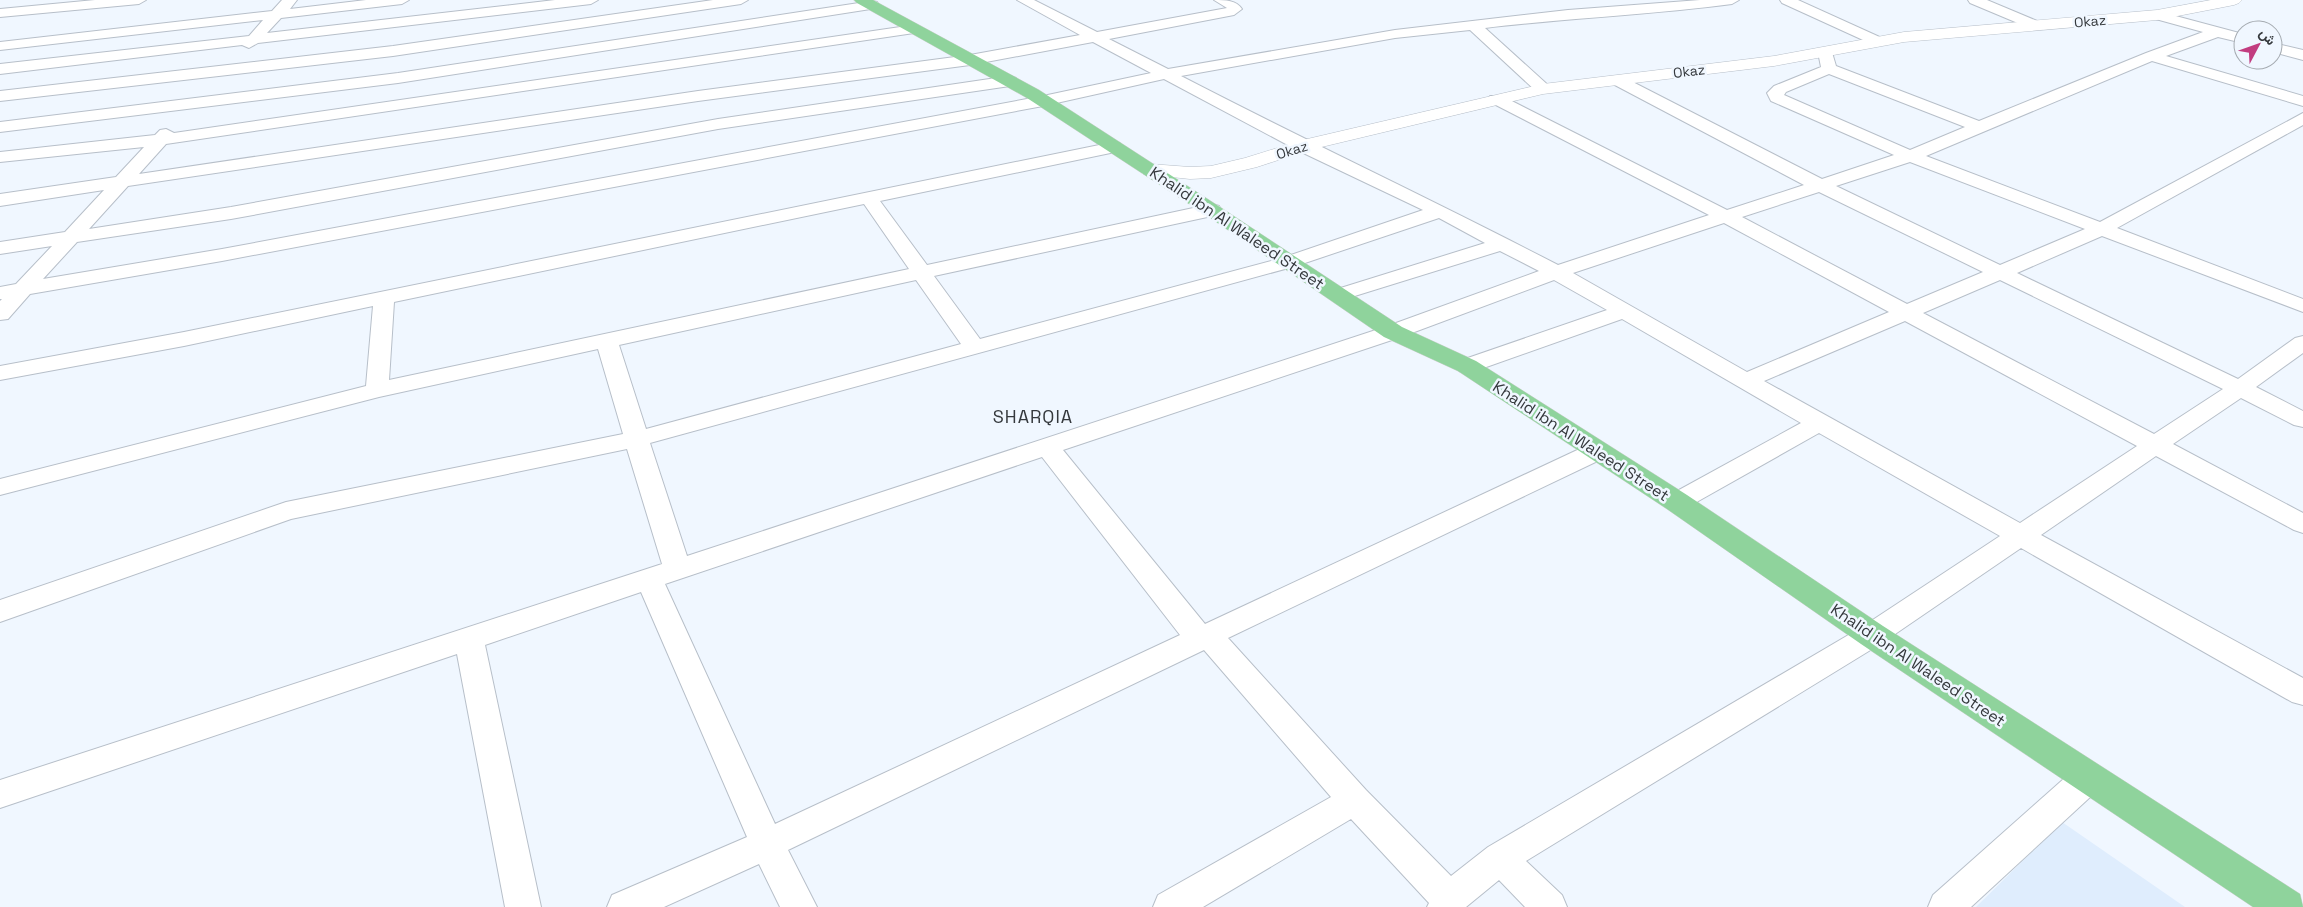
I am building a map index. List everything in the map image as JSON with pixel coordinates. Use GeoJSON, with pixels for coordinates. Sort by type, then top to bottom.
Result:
{"type":"FeatureCollection","features":[{"type":"Feature","properties":{"kind":"main road","name":"Khalid ibn Al Waleed Street"},"geometry":{"type":"LineString","coordinates":[[867,3],[1043,101],[1212,210],[1393,332],[1467,366],[1677,502],[1872,635],[2286,907]]}},
{"type":"Feature","properties":{"kind":"street"},"geometry":{"type":"LineString","coordinates":[[0,13],[139,0]]}},
{"type":"Feature","properties":{"kind":"street"},"geometry":{"type":"LineString","coordinates":[[0,314],[290,0]]}},
{"type":"Feature","properties":{"kind":"street"},"geometry":{"type":"LineString","coordinates":[[0,46],[402,0]]}},
{"type":"Feature","properties":{"kind":"street"},"geometry":{"type":"LineString","coordinates":[[0,70],[591,0]]}},
{"type":"Feature","properties":{"kind":"street"},"geometry":{"type":"LineString","coordinates":[[0,96],[393,51],[742,0]]}},
{"type":"Feature","properties":{"kind":"street"},"geometry":{"type":"LineString","coordinates":[[1024,0],[1303,146],[1440,211],[1556,272],[1819,423],[2303,693]]}},
{"type":"Feature","properties":{"kind":"street"},"geometry":{"type":"LineString","coordinates":[[0,200],[688,97],[970,60],[1094,38],[1229,12],[1235,9],[1233,5],[1220,0]]}},
{"type":"Feature","properties":{"kind":"street"},"geometry":{"type":"LineString","coordinates":[[1544,0],[1568,14]]}},
{"type":"Feature","properties":{"kind":"street"},"geometry":{"type":"LineString","coordinates":[[1657,0],[1670,8]]}},
{"type":"Feature","properties":{"kind":"street"},"geometry":{"type":"LineString","coordinates":[[0,293],[231,254],[1043,101],[1166,74],[1395,34],[1568,14],[1670,8],[1732,0]]}},
{"type":"Feature","properties":{"kind":"street"},"geometry":{"type":"LineString","coordinates":[[1787,0],[1880,42]]}},
{"type":"Feature","properties":{"kind":"street"},"geometry":{"type":"LineString","coordinates":[[1976,0],[2037,26]]}},
{"type":"Feature","properties":{"kind":"street","name":"Okaz"},"geometry":{"type":"LineString","coordinates":[[1150,170],[1171,173],[1211,172],[1250,163],[1303,146],[1543,89],[1774,61],[1828,60],[1880,42],[1904,37],[2157,15],[2234,0]]}},
{"type":"Feature","properties":{"kind":"street"},"geometry":{"type":"LineString","coordinates":[[0,127],[398,78],[867,3]]}},
{"type":"Feature","properties":{"kind":"street"},"geometry":{"type":"LineString","coordinates":[[2157,15],[2233,36]]}},
{"type":"Feature","properties":{"kind":"street"},"geometry":{"type":"LineString","coordinates":[[1474,26],[1543,89]]}},
{"type":"Feature","properties":{"kind":"street"},"geometry":{"type":"LineString","coordinates":[[0,157],[161,140],[914,29]]}},
{"type":"Feature","properties":{"kind":"street"},"geometry":{"type":"LineString","coordinates":[[0,794],[1393,332],[1556,272],[1910,156],[2151,56],[2217,32]]}},
{"type":"Feature","properties":{"kind":"street"},"geometry":{"type":"LineString","coordinates":[[2283,50],[2303,55]]}},
{"type":"Feature","properties":{"kind":"street"},"geometry":{"type":"LineString","coordinates":[[393,51],[400,104]]}},
{"type":"Feature","properties":{"kind":"street"},"geometry":{"type":"LineString","coordinates":[[2151,56],[2303,101]]}},
{"type":"Feature","properties":{"kind":"street"},"geometry":{"type":"LineString","coordinates":[[1979,127],[1828,60],[1775,93],[1777,98],[1910,156],[2303,306]]}},
{"type":"Feature","properties":{"kind":"street"},"geometry":{"type":"LineString","coordinates":[[1617,80],[1707,129],[1819,185],[2303,420]]}},
{"type":"Feature","properties":{"kind":"street"},"geometry":{"type":"LineString","coordinates":[[0,248],[231,213],[718,124],[1010,81]]}},
{"type":"Feature","properties":{"kind":"street"},"geometry":{"type":"LineString","coordinates":[[1496,99],[1725,216],[2303,524]]}},
{"type":"Feature","properties":{"kind":"street"},"geometry":{"type":"LineString","coordinates":[[1745,381],[1997,272],[2102,229],[2303,118]]}},
{"type":"Feature","properties":{"kind":"street"},"geometry":{"type":"LineString","coordinates":[[0,373],[184,339],[1114,147]]}},
{"type":"Feature","properties":{"kind":"street"},"geometry":{"type":"LineString","coordinates":[[869,198],[974,347]]}},
{"type":"Feature","properties":{"kind":"street"},"geometry":{"type":"LineString","coordinates":[[0,487],[377,390],[1212,210]]}},
{"type":"Feature","properties":{"kind":"street"},"geometry":{"type":"LineString","coordinates":[[0,611],[286,511],[637,439],[1289,262],[1440,211]]}},
{"type":"Feature","properties":{"kind":"street"},"geometry":{"type":"LineString","coordinates":[[1338,295],[1501,244]]}},
{"type":"Feature","properties":{"kind":"street"},"geometry":{"type":"LineString","coordinates":[[377,390],[384,297]]}},
{"type":"Feature","properties":{"kind":"street"},"geometry":{"type":"LineString","coordinates":[[1467,366],[1624,311]]}},
{"type":"Feature","properties":{"kind":"street"},"geometry":{"type":"LineString","coordinates":[[606,340],[637,439],[663,574],[767,844],[799,907]]}},
{"type":"Feature","properties":{"kind":"street"},"geometry":{"type":"LineString","coordinates":[[1047,447],[1204,637],[1447,903],[1500,858],[1872,635],[2240,388],[2303,343]]}},
{"type":"Feature","properties":{"kind":"street"},"geometry":{"type":"LineString","coordinates":[[1677,502],[1819,423]]}},
{"type":"Feature","properties":{"kind":"street"},"geometry":{"type":"LineString","coordinates":[[625,907],[767,844],[1596,451]]}},
{"type":"Feature","properties":{"kind":"street"},"geometry":{"type":"LineString","coordinates":[[469,638],[523,907]]}},
{"type":"Feature","properties":{"kind":"street"},"geometry":{"type":"LineString","coordinates":[[1946,907],[2088,778]]}},
{"type":"Feature","properties":{"kind":"street"},"geometry":{"type":"LineString","coordinates":[[1171,907],[1354,800]]}},
{"type":"Feature","properties":{"kind":"street"},"geometry":{"type":"LineString","coordinates":[[1500,858],[1549,907]]}},
{"type":"Feature","properties":{"kind":"shaded area"},"geometry":{"type":"Polygon","coordinates":[[[2062,822],[2185,907],[1976,907],[2062,822]]]}},
{"type":"Feature","properties":{"kind":"district","name":"SHARQIA"},"geometry":{"type":"Point","coordinates":[1033,416]}}]}
